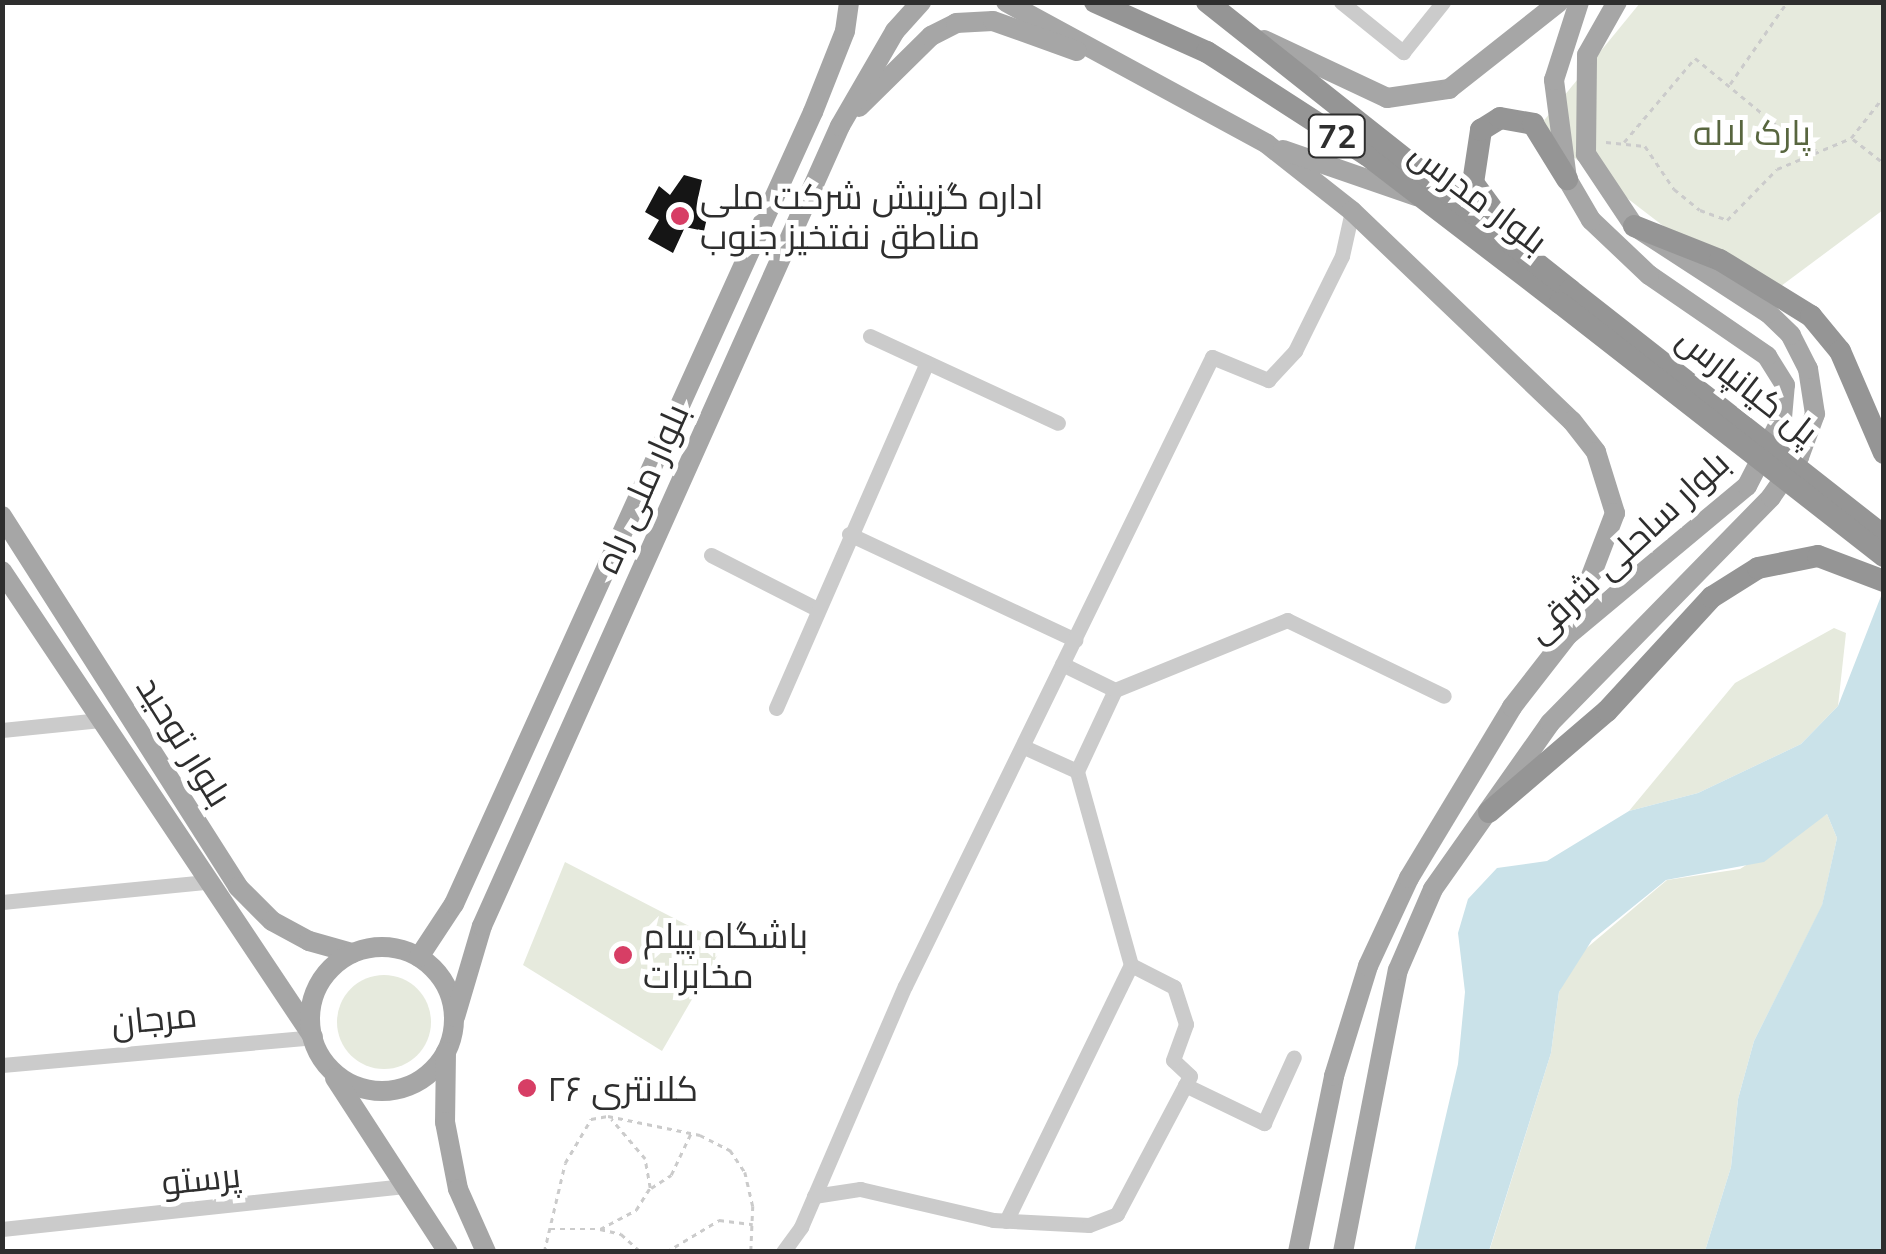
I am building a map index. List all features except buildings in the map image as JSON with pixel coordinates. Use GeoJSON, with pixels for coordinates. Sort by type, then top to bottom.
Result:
{"type":"FeatureCollection","features":[{"type":"Feature","properties":{"kind":"highway","name":"بلوار مدرس"},"geometry":{"type":"LineString","coordinates":[[1094,2],[1207,52],[1565,296]]}},
{"type":"Feature","properties":{"kind":"highway","name":"بلوار مدرس"},"geometry":{"type":"LineString","coordinates":[[1207,2],[1257,37],[1524,252],[1565,296]]}},
{"type":"Feature","properties":{"kind":"highway"},"geometry":{"type":"LineString","coordinates":[[1217,2],[1257,37]]}},
{"type":"Feature","properties":{"kind":"highway"},"geometry":{"type":"LineString","coordinates":[[1524,252],[1473,184],[1480,130],[1500,118],[1533,124],[1566,179]]}},
{"type":"Feature","properties":{"kind":"highway"},"geometry":{"type":"LineString","coordinates":[[1634,226],[1720,260],[1810,316],[1840,351],[1884,453]]}},
{"type":"Feature","properties":{"kind":"highway","name":"پل کیانپارس"},"geometry":{"type":"LineString","coordinates":[[1565,296],[1884,536]]}},
{"type":"Feature","properties":{"kind":"highway","name":"72"},"geometry":{"type":"LineString","coordinates":[[1565,296],[1884,556]]}},
{"type":"Feature","properties":{"kind":"highway"},"geometry":{"type":"LineString","coordinates":[[1488,812],[1607,711],[1712,597],[1758,568],[1818,556],[1884,581]]}},
{"type":"Feature","properties":{"kind":"main road","name":"بلوار ملی راه"},"geometry":{"type":"LineString","coordinates":[[418,957],[454,904],[623,522],[820,95],[849,2]]}},
{"type":"Feature","properties":{"kind":"main road","name":"بلوار ملی راه"},"geometry":{"type":"LineString","coordinates":[[455,1017],[482,926],[840,126],[894,31],[922,2]]}},
{"type":"Feature","properties":{"kind":"main road"},"geometry":{"type":"LineString","coordinates":[[1006,2],[1267,144],[1425,200]]}},
{"type":"Feature","properties":{"kind":"main road"},"geometry":{"type":"LineString","coordinates":[[1257,37],[1387,98],[1449,89],[1558,2]]}},
{"type":"Feature","properties":{"kind":"main road","name":"بلوار ساحلی شرقی"},"geometry":{"type":"LineString","coordinates":[[1297,1248],[1334,1076],[1368,966],[1409,878],[1512,707],[1568,634],[1748,486],[1782,418],[1784,385],[1768,356],[1650,275],[1601,231],[1566,179],[1554,80],[1579,2]]}},
{"type":"Feature","properties":{"kind":"main road","name":"بلوار ساحلی شرقی"},"geometry":{"type":"LineString","coordinates":[[1343,1252],[1398,970],[1433,889],[1550,723],[1771,497],[1798,456],[1815,414],[1808,369],[1791,335],[1768,313],[1634,226],[1602,184],[1582,139],[1587,54],[1617,2]]}},
{"type":"Feature","properties":{"kind":"main road"},"geometry":{"type":"LineString","coordinates":[[840,126],[930,36],[956,22],[993,21],[1109,59]]}},
{"type":"Feature","properties":{"kind":"main road"},"geometry":{"type":"LineString","coordinates":[[1267,144],[1352,212],[1572,421],[1596,452],[1615,513],[1568,634]]}},
{"type":"Feature","properties":{"kind":"main road","name":"بلوار توحید"},"geometry":{"type":"LineString","coordinates":[[2,516],[238,887],[272,921],[309,941],[352,954]]}},
{"type":"Feature","properties":{"kind":"main road"},"geometry":{"type":"LineString","coordinates":[[623,522],[654,537]]}},
{"type":"Feature","properties":{"kind":"main road"},"geometry":{"type":"LineString","coordinates":[[2,569],[31,559]]}},
{"type":"Feature","properties":{"kind":"main road","name":"بلوار توحید"},"geometry":{"type":"LineString","coordinates":[[2,569],[313,1038]]}},
{"type":"Feature","properties":{"kind":"main road"},"geometry":{"type":"LineString","coordinates":[[448,1252],[313,1038],[311,1005],[319,984],[352,954],[375,948],[418,957],[450,992],[455,1017],[446,1052],[445,1122],[458,1189],[486,1252]]}},
{"type":"Feature","properties":{"kind":"main road"},"geometry":{"type":"LineString","coordinates":[[329,1068],[349,1084],[398,1090],[421,1081],[446,1052]]}},
{"type":"Feature","properties":{"kind":"street"},"geometry":{"type":"LineString","coordinates":[[1342,2],[1402,52],[1443,2]]}},
{"type":"Feature","properties":{"kind":"street"},"geometry":{"type":"LineString","coordinates":[[783,1252],[814,1196],[905,986],[1212,357],[1268,380],[1295,351],[1342,256],[1352,212]]}},
{"type":"Feature","properties":{"kind":"street"},"geometry":{"type":"LineString","coordinates":[[870,336],[1058,423]]}},
{"type":"Feature","properties":{"kind":"street"},"geometry":{"type":"LineString","coordinates":[[776,708],[927,363]]}},
{"type":"Feature","properties":{"kind":"street"},"geometry":{"type":"LineString","coordinates":[[849,534],[1074,640]]}},
{"type":"Feature","properties":{"kind":"street"},"geometry":{"type":"LineString","coordinates":[[711,555],[817,609]]}},
{"type":"Feature","properties":{"kind":"street"},"geometry":{"type":"LineString","coordinates":[[1006,1221],[1131,965],[1077,771],[1114,690],[1288,620],[1444,696]]}},
{"type":"Feature","properties":{"kind":"street"},"geometry":{"type":"LineString","coordinates":[[1062,664],[1114,690]]}},
{"type":"Feature","properties":{"kind":"street"},"geometry":{"type":"LineString","coordinates":[[2,730],[100,720]]}},
{"type":"Feature","properties":{"kind":"street"},"geometry":{"type":"LineString","coordinates":[[1024,748],[1077,771]]}},
{"type":"Feature","properties":{"kind":"street"},"geometry":{"type":"LineString","coordinates":[[2,902],[207,882]]}},
{"type":"Feature","properties":{"kind":"street"},"geometry":{"type":"LineString","coordinates":[[814,1196],[860,1188],[1006,1221],[1089,1225],[1117,1214],[1190,1076],[1173,1060],[1186,1024],[1174,987],[1131,965]]}},
{"type":"Feature","properties":{"kind":"street","name":"مرجان"},"geometry":{"type":"LineString","coordinates":[[2,1065],[313,1038]]}},
{"type":"Feature","properties":{"kind":"street"},"geometry":{"type":"LineString","coordinates":[[1185,1085],[1264,1123],[1294,1057]]}},
{"type":"Feature","properties":{"kind":"street","name":"پرستو"},"geometry":{"type":"LineString","coordinates":[[2,1229],[405,1186]]}},
{"type":"Feature","properties":{"kind":"path"},"geometry":{"type":"LineString","coordinates":[[1729,85],[1787,2]]}},
{"type":"Feature","properties":{"kind":"path"},"geometry":{"type":"LineString","coordinates":[[1820,152],[1695,58],[1623,143],[1645,146],[1674,188],[1700,210],[1727,220],[1777,168],[1820,152],[1851,138],[1884,96]]}},
{"type":"Feature","properties":{"kind":"path"},"geometry":{"type":"LineString","coordinates":[[1851,138],[1884,163]]}},
{"type":"Feature","properties":{"kind":"path"},"geometry":{"type":"LineString","coordinates":[[608,1116],[645,1159],[650,1188]]}},
{"type":"Feature","properties":{"kind":"path"},"geometry":{"type":"LineString","coordinates":[[544,1252],[564,1163],[591,1120],[608,1116],[691,1133],[730,1150],[745,1172],[753,1224],[751,1252]]}},
{"type":"Feature","properties":{"kind":"path"},"geometry":{"type":"LineString","coordinates":[[600,1229],[636,1210],[650,1188],[671,1174],[691,1133]]}},
{"type":"Feature","properties":{"kind":"path"},"geometry":{"type":"LineString","coordinates":[[666,1252],[719,1220],[753,1224]]}},
{"type":"Feature","properties":{"kind":"path"},"geometry":{"type":"LineString","coordinates":[[547,1229],[600,1229],[621,1234],[641,1252]]}},
{"type":"Feature","properties":{"kind":"green space","name":"پارک لاله"},"geometry":{"type":"Polygon","coordinates":[[[1640,3],[1883,3],[1883,210],[1761,301],[1537,129],[1640,3]]]}},
{"type":"Feature","properties":{"kind":"green space"},"geometry":{"type":"Polygon","coordinates":[[[1834,628],[1846,633],[1838,706],[1801,744],[1698,793],[1629,811],[1735,683],[1834,628]]]}},
{"type":"Feature","properties":{"kind":"green space"},"geometry":{"type":"Polygon","coordinates":[[[1827,814],[1837,838],[1822,906],[1754,1041],[1738,1099],[1731,1167],[1705,1251],[1489,1252],[1551,1053],[1559,992],[1576,957],[1667,880],[1740,869],[1827,814]]]}},
{"type":"Feature","properties":{"kind":"green space","name":"باشگاه پیام مخابرات"},"geometry":{"type":"Polygon","coordinates":[[[565,862],[724,944],[662,1051],[523,965],[565,862]]]}},
{"type":"Feature","properties":{"kind":"green space"},"geometry":{"type":"Polygon","coordinates":[[[384,975],[402,979],[417,989],[427,1004],[431,1022],[427,1040],[417,1055],[402,1065],[384,1069],[366,1065],[351,1055],[341,1040],[337,1022],[341,1004],[351,989],[366,979],[384,975]]]}},
{"type":"Feature","properties":{"kind":"water"},"geometry":{"type":"Polygon","coordinates":[[[1883,591],[1883,1251],[1705,1251],[1731,1167],[1738,1099],[1754,1041],[1822,905],[1837,838],[1827,814],[1764,862],[1666,880],[1592,940],[1559,992],[1551,1053],[1489,1251],[1414,1252],[1458,1064],[1465,992],[1458,933],[1468,899],[1497,868],[1547,861],[1629,811],[1698,793],[1801,744],[1838,706],[1883,591]]]}},
{"type":"Feature","properties":{"kind":"place","name":"اداره گزینش شرکت ملی مناطق نفتخیز جنوب"},"geometry":{"type":"Point","coordinates":[680,216]}},
{"type":"Feature","properties":{"kind":"place","name":"باشگاه پیام مخابرات"},"geometry":{"type":"Point","coordinates":[623,955]}},
{"type":"Feature","properties":{"kind":"place","name":"کلانتری ۲۶"},"geometry":{"type":"Point","coordinates":[527,1088]}}]}
